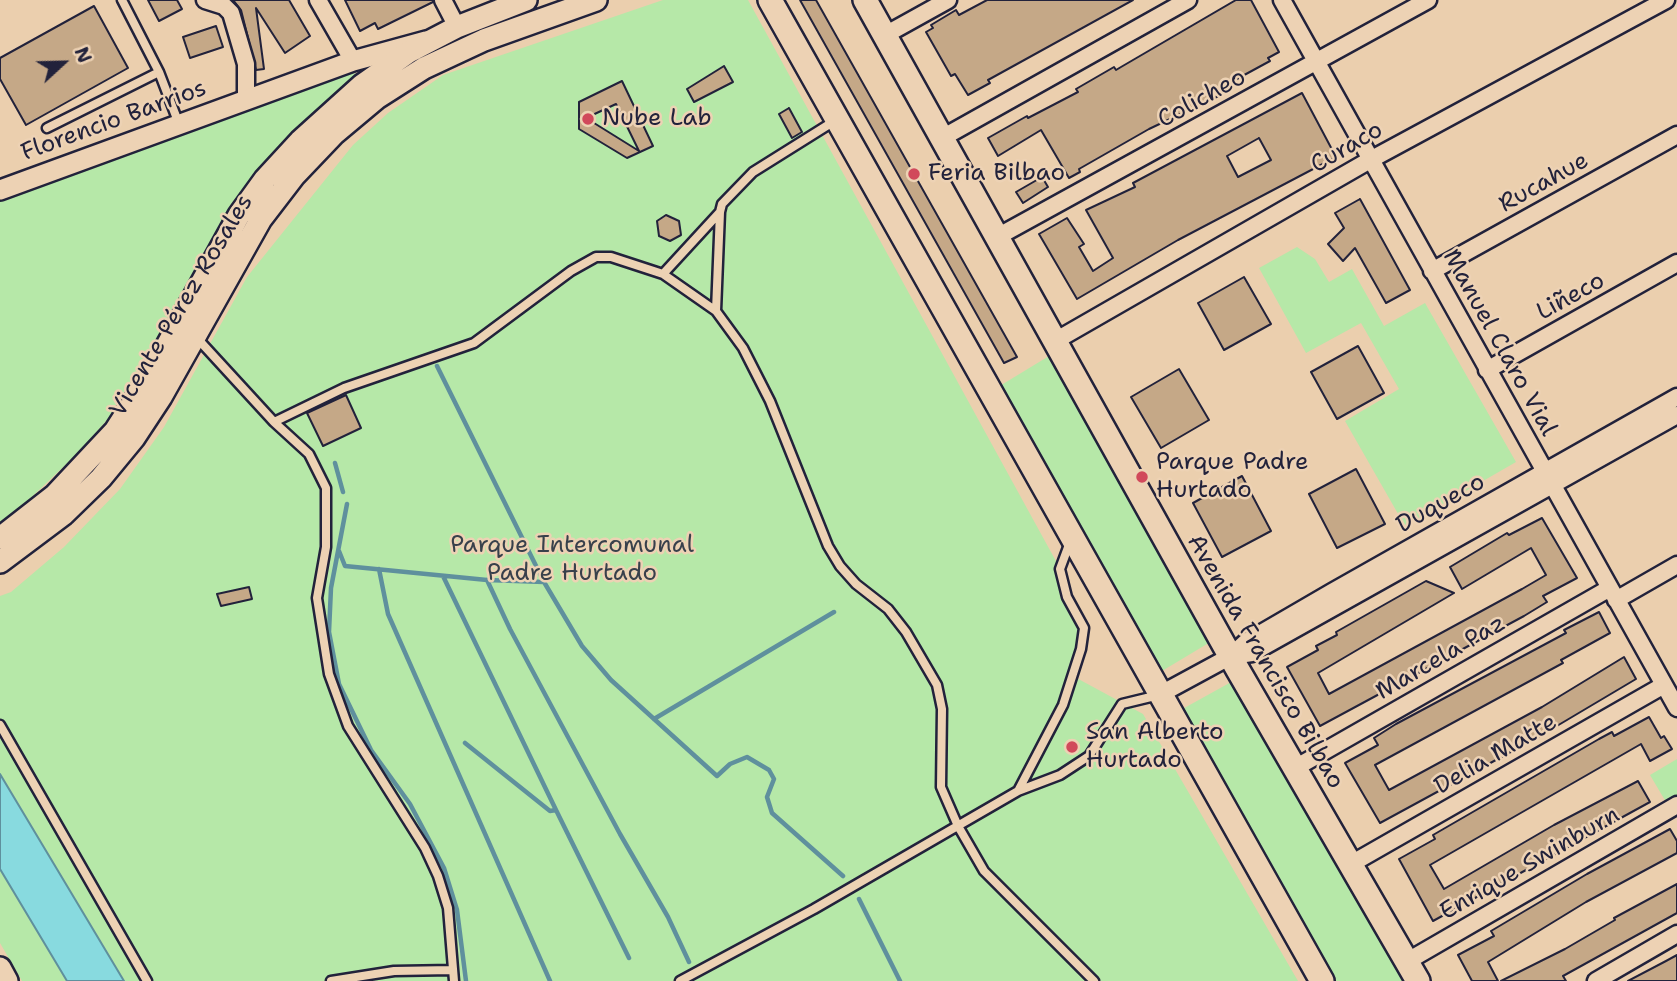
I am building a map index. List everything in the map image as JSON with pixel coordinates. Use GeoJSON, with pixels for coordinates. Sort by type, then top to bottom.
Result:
{"type":"FeatureCollection","features":[{"type":"Feature","properties":{"kind":"main road","name":"Florencio Barrios"},"geometry":{"type":"LineString","coordinates":[[430,40],[526,0]]}},
{"type":"Feature","properties":{"kind":"main road","name":"Vicente Pérez Rosales"},"geometry":{"type":"LineString","coordinates":[[0,562],[64,514],[118,458],[155,407],[261,219],[314,155],[355,115],[400,82],[484,40],[596,0]]}},
{"type":"Feature","properties":{"kind":"main road"},"geometry":{"type":"LineString","coordinates":[[770,0],[1322,981]]}},
{"type":"Feature","properties":{"kind":"main road","name":"Avenida Francisco Bilbao"},"geometry":{"type":"LineString","coordinates":[[865,0],[1231,656],[1412,971]]}},
{"type":"Feature","properties":{"kind":"main road","name":"Vicente Pérez Rosales"},"geometry":{"type":"LineString","coordinates":[[0,538],[55,495],[115,431],[149,379],[234,223],[265,179],[318,123],[362,85],[430,40]]}},
{"type":"Feature","properties":{"kind":"main road"},"geometry":{"type":"LineString","coordinates":[[0,968],[7,981]]}},
{"type":"Feature","properties":{"kind":"street","name":"Florencio Barrios"},"geometry":{"type":"LineString","coordinates":[[205,0],[224,6],[231,13],[246,64],[246,101]]}},
{"type":"Feature","properties":{"kind":"street"},"geometry":{"type":"LineString","coordinates":[[318,0],[352,61]]}},
{"type":"Feature","properties":{"kind":"street"},"geometry":{"type":"LineString","coordinates":[[443,0],[457,27]]}},
{"type":"Feature","properties":{"kind":"street"},"geometry":{"type":"LineString","coordinates":[[885,35],[948,0]]}},
{"type":"Feature","properties":{"kind":"street"},"geometry":{"type":"LineString","coordinates":[[942,138],[1188,0]]}},
{"type":"Feature","properties":{"kind":"street","name":"Manuel Claro Vial"},"geometry":{"type":"LineString","coordinates":[[1282,0],[1677,708]]}},
{"type":"Feature","properties":{"kind":"street","name":"Colicheo"},"geometry":{"type":"LineString","coordinates":[[998,237],[1428,0]]}},
{"type":"Feature","properties":{"kind":"street","name":"Curaco"},"geometry":{"type":"LineString","coordinates":[[1055,341],[1370,160],[1666,0]]}},
{"type":"Feature","properties":{"kind":"street","name":"Florencio Barrios"},"geometry":{"type":"LineString","coordinates":[[0,190],[352,61],[391,48],[430,40]]}},
{"type":"Feature","properties":{"kind":"street","name":"Rucahue"},"geometry":{"type":"LineString","coordinates":[[1432,271],[1677,135]]}},
{"type":"Feature","properties":{"kind":"street","name":"Liñeco"},"geometry":{"type":"LineString","coordinates":[[1487,370],[1677,263]]}},
{"type":"Feature","properties":{"kind":"street","name":"Duqueco"},"geometry":{"type":"LineString","coordinates":[[1159,695],[1231,656],[1252,653],[1548,478],[1677,397]]}},
{"type":"Feature","properties":{"kind":"street","name":"Duqueco"},"geometry":{"type":"LineString","coordinates":[[1548,478],[1677,415]]}},
{"type":"Feature","properties":{"kind":"street","name":"Marcela Paz"},"geometry":{"type":"LineString","coordinates":[[1295,768],[1613,594],[1677,565]]}},
{"type":"Feature","properties":{"kind":"street","name":"Delia Matte"},"geometry":{"type":"LineString","coordinates":[[1350,864],[1664,685]]}},
{"type":"Feature","properties":{"kind":"street","name":"Enrique Swinburn"},"geometry":{"type":"LineString","coordinates":[[1412,971],[1677,806]]}},
{"type":"Feature","properties":{"kind":"street"},"geometry":{"type":"LineString","coordinates":[[1596,981],[1677,934]]}},
{"type":"Feature","properties":{"kind":"lane"},"geometry":{"type":"LineString","coordinates":[[122,0],[159,72],[180,125]]}},
{"type":"Feature","properties":{"kind":"lane"},"geometry":{"type":"LineString","coordinates":[[47,128],[159,72]]}},
{"type":"Feature","properties":{"kind":"lane"},"geometry":{"type":"LineString","coordinates":[[716,312],[722,204],[753,172],[837,119]]}},
{"type":"Feature","properties":{"kind":"lane"},"geometry":{"type":"LineString","coordinates":[[663,274],[720,212]]}},
{"type":"Feature","properties":{"kind":"lane"},"geometry":{"type":"LineString","coordinates":[[274,422],[344,388],[474,343],[570,271],[596,257],[611,257],[663,274],[716,312],[743,348],[770,401],[828,546],[839,566],[856,584],[888,609],[906,632],[937,685],[943,709],[941,787],[958,826],[984,871],[1094,981]]}},
{"type":"Feature","properties":{"kind":"lane"},"geometry":{"type":"LineString","coordinates":[[196,337],[274,422],[309,454],[326,488],[326,547],[317,598],[329,674],[348,726],[425,848],[438,876],[449,908],[454,981]]}},
{"type":"Feature","properties":{"kind":"lane"},"geometry":{"type":"LineString","coordinates":[[1018,791],[1063,705],[1082,649],[1084,628],[1067,597],[1060,569],[1071,539]]}},
{"type":"Feature","properties":{"kind":"lane"},"geometry":{"type":"LineString","coordinates":[[680,981],[1018,791],[1060,775],[1089,756],[1122,704],[1159,695]]}},
{"type":"Feature","properties":{"kind":"lane"},"geometry":{"type":"LineString","coordinates":[[0,725],[147,981]]}},
{"type":"Feature","properties":{"kind":"lane"},"geometry":{"type":"LineString","coordinates":[[331,981],[394,971],[452,970]]}},
{"type":"Feature","properties":{"kind":"green space","name":"Parque Intercomunal Padre Hurtado"},"geometry":{"type":"Polygon","coordinates":[[[663,0],[748,0],[1057,563],[1057,576],[1079,629],[1071,675],[1143,714],[1298,981],[124,981],[0,774],[0,596],[11,592],[64,547],[120,489],[164,427],[247,277],[353,145],[388,113],[443,75],[663,0]]]}},
{"type":"Feature","properties":{"kind":"green space"},"geometry":{"type":"Polygon","coordinates":[[[346,72],[358,74],[320,109],[128,396],[79,452],[18,510],[0,523],[0,198],[346,72]]]}},
{"type":"Feature","properties":{"kind":"green space"},"geometry":{"type":"Polygon","coordinates":[[[1297,247],[1315,259],[1329,282],[1352,269],[1384,326],[1425,303],[1516,462],[1405,526],[1345,421],[1399,389],[1361,323],[1306,353],[1259,268],[1297,247]]]}},
{"type":"Feature","properties":{"kind":"green space"},"geometry":{"type":"Polygon","coordinates":[[[1049,356],[1212,641],[1157,674],[998,387],[1049,356]]]}},
{"type":"Feature","properties":{"kind":"green space"},"geometry":{"type":"Polygon","coordinates":[[[1233,681],[1405,981],[1332,981],[1177,712],[1233,681]]]}},
{"type":"Feature","properties":{"kind":"green space"},"geometry":{"type":"Polygon","coordinates":[[[1677,759],[1677,796],[1666,802],[1650,775],[1677,759]]]}},
{"type":"Feature","properties":{"kind":"green space"},"geometry":{"type":"Polygon","coordinates":[[[0,869],[67,981],[22,981],[0,943],[0,869]]]}},
{"type":"Feature","properties":{"kind":"water"},"geometry":{"type":"Polygon","coordinates":[[[0,774],[124,981],[67,981],[0,869],[0,774]]]}},
{"type":"Feature","properties":{"kind":"building"},"geometry":{"type":"Polygon","coordinates":[[[148,0],[177,0],[182,9],[159,21],[148,0]]]}},
{"type":"Feature","properties":{"kind":"building"},"geometry":{"type":"Polygon","coordinates":[[[233,0],[289,0],[310,36],[285,53],[256,8],[264,69],[256,70],[241,10],[233,0]]]}},
{"type":"Feature","properties":{"kind":"building"},"geometry":{"type":"Polygon","coordinates":[[[345,0],[433,2],[378,29],[375,23],[360,31],[345,0]]]}},
{"type":"Feature","properties":{"kind":"building"},"geometry":{"type":"Polygon","coordinates":[[[800,0],[816,0],[1017,357],[1004,363],[800,0]]]}},
{"type":"Feature","properties":{"kind":"building"},"geometry":{"type":"Polygon","coordinates":[[[987,0],[1133,0],[988,80],[990,83],[968,95],[955,74],[951,76],[926,32],[933,28],[931,25],[956,10],[959,15],[987,0]]]}},
{"type":"Feature","properties":{"kind":"building"},"geometry":{"type":"Polygon","coordinates":[[[1236,0],[1251,0],[1279,52],[1268,58],[1270,61],[1224,86],[1227,92],[1149,129],[1079,169],[1080,172],[1069,178],[1041,130],[998,156],[988,138],[1078,92],[1076,89],[1114,67],[1116,70],[1236,0]]]}},
{"type":"Feature","properties":{"kind":"building"},"geometry":{"type":"Polygon","coordinates":[[[94,6],[128,68],[26,125],[0,79],[0,58],[94,6]]]}},
{"type":"Feature","properties":{"kind":"building"},"geometry":{"type":"Polygon","coordinates":[[[216,26],[223,47],[190,58],[183,37],[216,26]]]}},
{"type":"Feature","properties":{"kind":"building"},"geometry":{"type":"Polygon","coordinates":[[[724,66],[733,82],[694,102],[687,89],[724,66]]]}},
{"type":"Feature","properties":{"kind":"building","name":"Nube Lab"},"geometry":{"type":"Polygon","coordinates":[[[622,81],[653,146],[627,158],[579,129],[579,102],[622,81]],[[616,104],[586,118],[639,151],[616,104]]]}},
{"type":"Feature","properties":{"kind":"building"},"geometry":{"type":"Polygon","coordinates":[[[1302,93],[1336,157],[1178,240],[1077,299],[1039,234],[1067,218],[1084,244],[1079,247],[1093,271],[1113,258],[1086,210],[1135,187],[1133,183],[1302,93]],[[1259,138],[1227,156],[1238,177],[1271,160],[1259,138]]]}},
{"type":"Feature","properties":{"kind":"building"},"geometry":{"type":"Polygon","coordinates":[[[789,108],[802,132],[792,138],[779,114],[789,108]]]}},
{"type":"Feature","properties":{"kind":"building"},"geometry":{"type":"Polygon","coordinates":[[[1042,177],[1048,187],[1023,203],[1016,192],[1042,177]]]}},
{"type":"Feature","properties":{"kind":"building"},"geometry":{"type":"Polygon","coordinates":[[[1360,199],[1410,290],[1386,303],[1355,248],[1343,261],[1328,244],[1344,228],[1335,213],[1360,199]]]}},
{"type":"Feature","properties":{"kind":"building"},"geometry":{"type":"Polygon","coordinates":[[[666,215],[679,221],[681,235],[670,241],[659,236],[657,221],[666,215]]]}},
{"type":"Feature","properties":{"kind":"building"},"geometry":{"type":"Polygon","coordinates":[[[1244,277],[1271,324],[1224,350],[1198,303],[1244,277]]]}},
{"type":"Feature","properties":{"kind":"building"},"geometry":{"type":"Polygon","coordinates":[[[1358,346],[1384,393],[1337,419],[1311,372],[1358,346]]]}},
{"type":"Feature","properties":{"kind":"building"},"geometry":{"type":"Polygon","coordinates":[[[1179,369],[1209,420],[1161,448],[1131,397],[1179,369]]]}},
{"type":"Feature","properties":{"kind":"building"},"geometry":{"type":"Polygon","coordinates":[[[346,395],[361,428],[323,446],[307,413],[346,395]]]}},
{"type":"Feature","properties":{"kind":"building"},"geometry":{"type":"Polygon","coordinates":[[[1356,469],[1385,524],[1337,548],[1309,494],[1356,469]]]}},
{"type":"Feature","properties":{"kind":"building"},"geometry":{"type":"Polygon","coordinates":[[[1242,476],[1271,531],[1222,557],[1193,503],[1242,476]]]}},
{"type":"Feature","properties":{"kind":"building"},"geometry":{"type":"Polygon","coordinates":[[[1542,518],[1577,578],[1543,596],[1547,602],[1524,616],[1320,726],[1287,667],[1318,650],[1316,646],[1337,635],[1336,632],[1426,581],[1454,593],[1318,673],[1329,694],[1546,575],[1531,548],[1462,589],[1450,567],[1507,533],[1509,535],[1542,518]]]}},
{"type":"Feature","properties":{"kind":"building"},"geometry":{"type":"Polygon","coordinates":[[[249,587],[252,599],[221,606],[217,594],[249,587]]]}},
{"type":"Feature","properties":{"kind":"building"},"geometry":{"type":"Polygon","coordinates":[[[1599,612],[1610,633],[1561,660],[1563,663],[1375,765],[1389,790],[1542,707],[1624,657],[1636,679],[1540,736],[1380,823],[1345,763],[1378,745],[1374,738],[1396,724],[1566,633],[1564,630],[1599,612]]]}},
{"type":"Feature","properties":{"kind":"building"},"geometry":{"type":"Polygon","coordinates":[[[1649,717],[1661,738],[1664,736],[1672,749],[1650,761],[1641,744],[1430,865],[1444,889],[1554,825],[1638,781],[1650,802],[1433,921],[1399,859],[1435,839],[1433,835],[1599,739],[1612,732],[1614,736],[1649,717]]]}},
{"type":"Feature","properties":{"kind":"building"},"geometry":{"type":"Polygon","coordinates":[[[1670,829],[1677,841],[1677,853],[1586,902],[1488,962],[1498,981],[1472,981],[1458,955],[1494,936],[1491,931],[1670,829]]]}},
{"type":"Feature","properties":{"kind":"building"},"geometry":{"type":"Polygon","coordinates":[[[1677,884],[1677,913],[1563,976],[1566,981],[1501,981],[1565,949],[1615,920],[1614,918],[1677,884]]]}},
{"type":"Feature","properties":{"kind":"building"},"geometry":{"type":"Polygon","coordinates":[[[1677,955],[1677,981],[1628,981],[1666,961],[1677,955]]]}},
{"type":"Feature","properties":{"kind":"waterway"},"geometry":{"type":"LineString","coordinates":[[437,366],[544,582],[582,646],[611,680],[717,776],[730,764],[747,757],[769,770],[774,779],[767,797],[772,813],[843,876]]}},
{"type":"Feature","properties":{"kind":"waterway"},"geometry":{"type":"LineString","coordinates":[[335,463],[343,492]]}},
{"type":"Feature","properties":{"kind":"waterway"},"geometry":{"type":"LineString","coordinates":[[347,504],[331,588],[329,632],[339,684],[371,750],[410,804],[444,868],[457,910],[466,981]]}},
{"type":"Feature","properties":{"kind":"waterway"},"geometry":{"type":"LineString","coordinates":[[339,551],[345,566],[487,580],[544,582]]}},
{"type":"Feature","properties":{"kind":"waterway"},"geometry":{"type":"LineString","coordinates":[[379,569],[388,614],[550,981]]}},
{"type":"Feature","properties":{"kind":"waterway"},"geometry":{"type":"LineString","coordinates":[[443,576],[556,810]]}},
{"type":"Feature","properties":{"kind":"waterway"},"geometry":{"type":"LineString","coordinates":[[487,580],[510,629],[620,834],[668,917],[689,962]]}},
{"type":"Feature","properties":{"kind":"waterway"},"geometry":{"type":"LineString","coordinates":[[654,719],[834,612]]}},
{"type":"Feature","properties":{"kind":"waterway"},"geometry":{"type":"LineString","coordinates":[[465,743],[550,811],[556,810],[629,958]]}},
{"type":"Feature","properties":{"kind":"waterway"},"geometry":{"type":"LineString","coordinates":[[859,899],[900,981]]}},
{"type":"Feature","properties":{"kind":"place","name":"Nube Lab"},"geometry":{"type":"Point","coordinates":[588,119]}},
{"type":"Feature","properties":{"kind":"place","name":"Feria Bilbao"},"geometry":{"type":"Point","coordinates":[914,174]}},
{"type":"Feature","properties":{"kind":"place","name":"Parque Padre Hurtado"},"geometry":{"type":"Point","coordinates":[1142,477]}},
{"type":"Feature","properties":{"kind":"place","name":"San Alberto Hurtado"},"geometry":{"type":"Point","coordinates":[1072,747]}}]}
